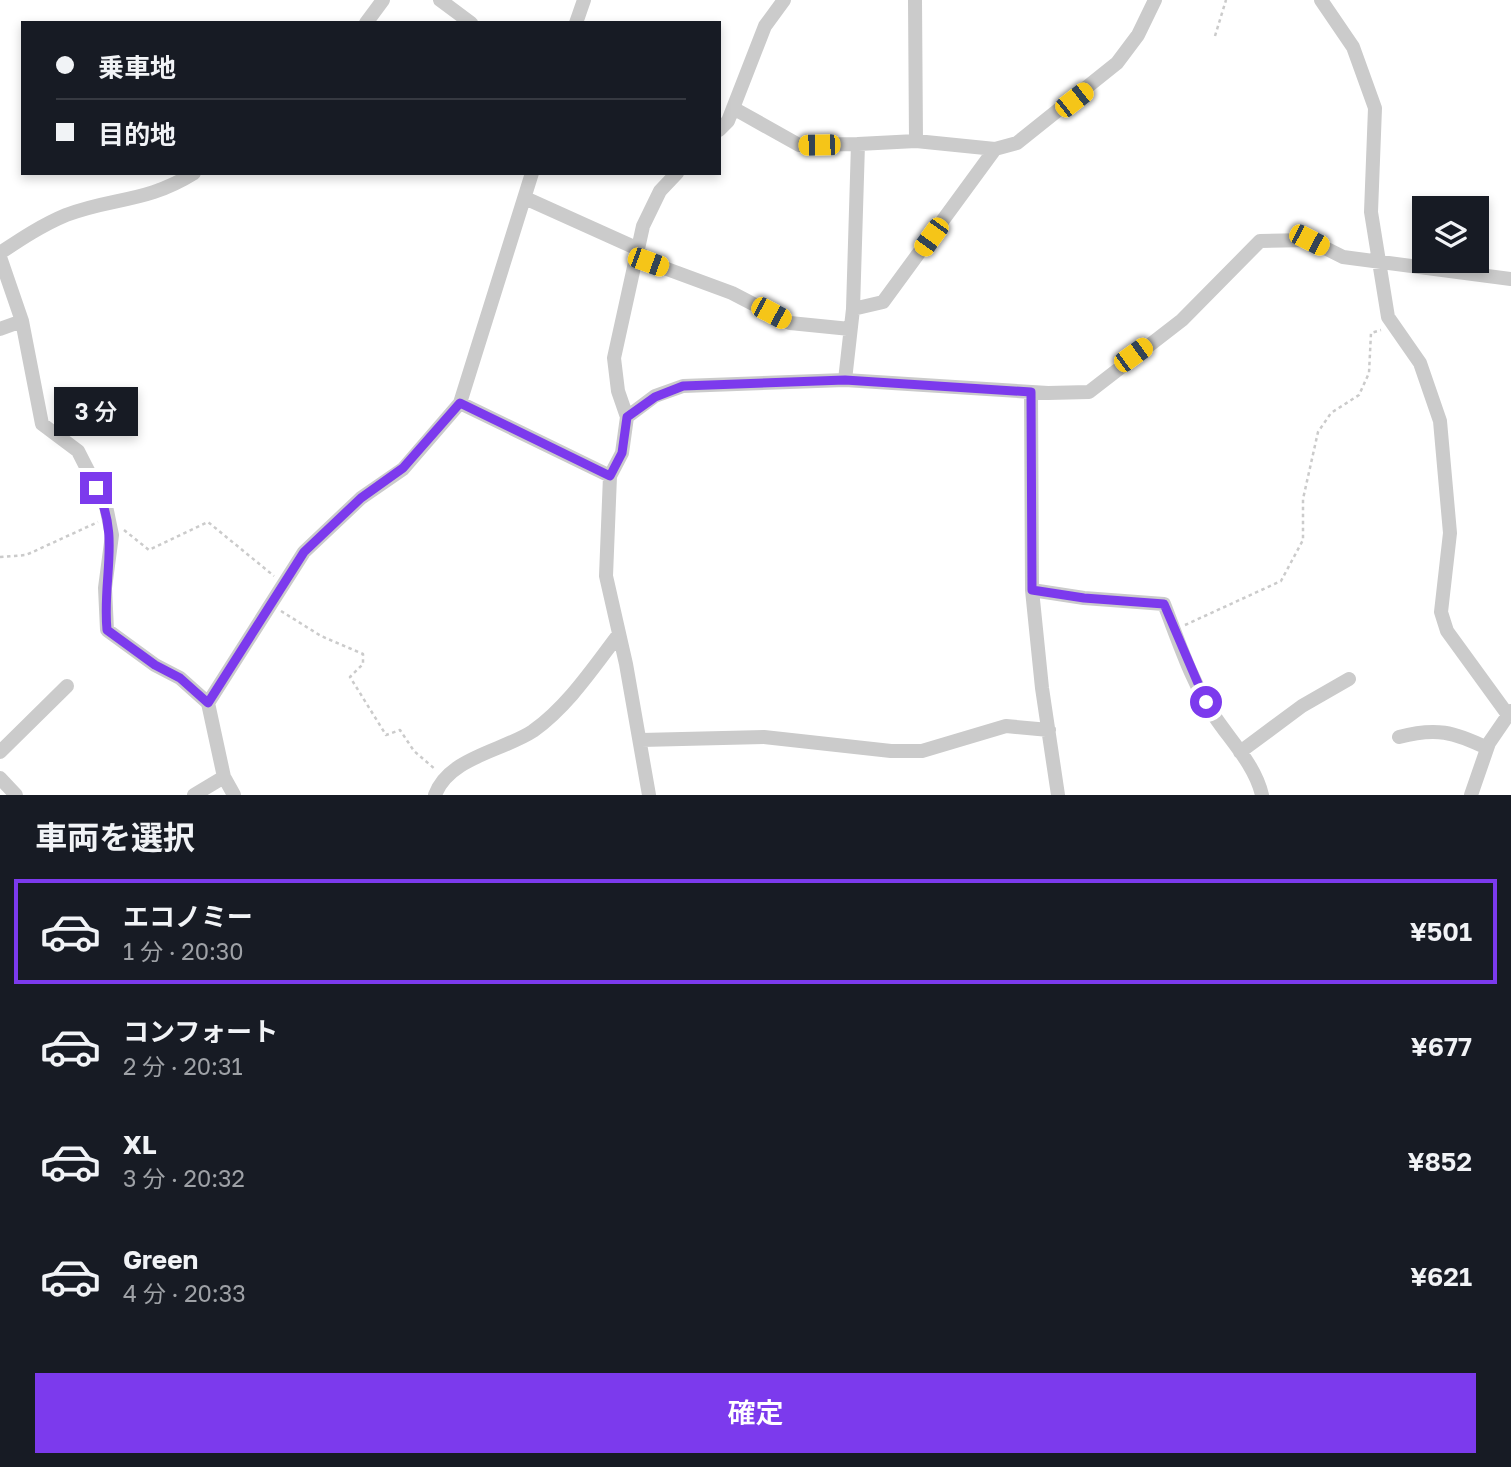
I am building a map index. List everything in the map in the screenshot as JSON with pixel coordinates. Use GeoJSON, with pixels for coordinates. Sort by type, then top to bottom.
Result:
{"type":"FeatureCollection","features":[{"type":"Feature","properties":{"kind":"street"},"geometry":{"type":"LineString","coordinates":[[367,21],[383,0]]}},
{"type":"Feature","properties":{"kind":"street"},"geometry":{"type":"LineString","coordinates":[[440,0],[468,21]]}},
{"type":"Feature","properties":{"kind":"street"},"geometry":{"type":"LineString","coordinates":[[577,21],[584,0]]}},
{"type":"Feature","properties":{"kind":"street"},"geometry":{"type":"LineString","coordinates":[[721,128],[728,121],[765,26],[784,0]]}},
{"type":"Feature","properties":{"kind":"street"},"geometry":{"type":"LineString","coordinates":[[915,0],[916,141]]}},
{"type":"Feature","properties":{"kind":"street"},"geometry":{"type":"LineString","coordinates":[[733,108],[799,145],[916,141],[995,149],[1017,143],[1117,63],[1138,35],[1155,0]]}},
{"type":"Feature","properties":{"kind":"street"},"geometry":{"type":"LineString","coordinates":[[1321,0],[1353,47],[1375,108],[1371,212],[1388,317],[1420,363],[1440,421],[1450,533],[1441,612],[1447,631],[1510,713],[1487,748],[1471,795]]}},
{"type":"Feature","properties":{"kind":"street"},"geometry":{"type":"LineString","coordinates":[[845,380],[853,309],[859,144]]}},
{"type":"Feature","properties":{"kind":"street"},"geometry":{"type":"LineString","coordinates":[[853,309],[883,302],[995,149]]}},
{"type":"Feature","properties":{"kind":"street"},"geometry":{"type":"LineString","coordinates":[[191,175],[168,189],[140,199],[67,215],[39,228],[0,255],[22,321],[42,424],[78,451],[106,506],[112,535],[105,588],[107,630],[155,665],[180,678],[208,703],[224,777],[234,795]]}},
{"type":"Feature","properties":{"kind":"street"},"geometry":{"type":"LineString","coordinates":[[208,703],[304,552],[361,498],[403,468],[460,403],[531,175]]}},
{"type":"Feature","properties":{"kind":"street"},"geometry":{"type":"LineString","coordinates":[[649,795],[641,740],[606,576],[610,476],[622,453],[627,417],[618,391],[614,358],[636,248],[643,226],[660,191],[675,175]]}},
{"type":"Feature","properties":{"kind":"street"},"geometry":{"type":"LineString","coordinates":[[525,198],[636,248],[648,262],[732,293],[790,323],[850,329]]}},
{"type":"Feature","properties":{"kind":"street"},"geometry":{"type":"LineString","coordinates":[[627,417],[655,397],[683,386],[845,380],[1031,392],[1089,392],[1182,320],[1260,241],[1309,240],[1343,257],[1511,279]]}},
{"type":"Feature","properties":{"kind":"street"},"geometry":{"type":"LineString","coordinates":[[0,329],[22,321]]}},
{"type":"Feature","properties":{"kind":"street"},"geometry":{"type":"LineString","coordinates":[[1031,392],[1032,590],[1058,795]]}},
{"type":"Feature","properties":{"kind":"street"},"geometry":{"type":"LineString","coordinates":[[460,403],[610,476]]}},
{"type":"Feature","properties":{"kind":"street"},"geometry":{"type":"LineString","coordinates":[[1032,590],[1084,598],[1164,604],[1197,686],[1240,752],[1262,795]]}},
{"type":"Feature","properties":{"kind":"street"},"geometry":{"type":"LineString","coordinates":[[435,795],[462,765],[530,733],[556,714],[619,634]]}},
{"type":"Feature","properties":{"kind":"street"},"geometry":{"type":"LineString","coordinates":[[1240,752],[1302,706],[1349,679]]}},
{"type":"Feature","properties":{"kind":"street"},"geometry":{"type":"LineString","coordinates":[[0,752],[67,686]]}},
{"type":"Feature","properties":{"kind":"street"},"geometry":{"type":"LineString","coordinates":[[641,740],[764,737],[891,751],[922,751],[1006,726],[1049,730]]}},
{"type":"Feature","properties":{"kind":"street"},"geometry":{"type":"LineString","coordinates":[[1399,737],[1421,731],[1456,733],[1487,748]]}},
{"type":"Feature","properties":{"kind":"street"},"geometry":{"type":"LineString","coordinates":[[194,795],[224,777]]}},
{"type":"Feature","properties":{"kind":"street"},"geometry":{"type":"LineString","coordinates":[[0,778],[16,795]]}},
{"type":"Feature","properties":{"kind":"path"},"geometry":{"type":"LineString","coordinates":[[1215,36],[1226,0]]}},
{"type":"Feature","properties":{"kind":"path"},"geometry":{"type":"LineString","coordinates":[[1175,630],[1281,581],[1303,540],[1303,499],[1318,432],[1331,413],[1359,395],[1369,373],[1371,333],[1394,325]]}},
{"type":"Feature","properties":{"kind":"path"},"geometry":{"type":"LineString","coordinates":[[0,557],[26,555],[108,518],[149,550],[208,522],[282,583]]}},
{"type":"Feature","properties":{"kind":"path"},"geometry":{"type":"LineString","coordinates":[[269,604],[321,636],[363,654],[363,664],[350,677],[386,735],[400,730],[414,751],[447,780]]}},
{"type":"Feature","properties":{"kind":"route"},"geometry":{"type":"LineString","coordinates":[[96,488],[106,506],[112,535],[105,588],[107,630],[155,665],[180,678],[208,703],[304,552],[361,498],[403,468],[428,443],[460,403],[610,476],[622,453],[627,417],[666,390],[683,386],[845,380],[1031,392],[1032,590],[1084,598],[1164,604],[1206,702]]}}]}
